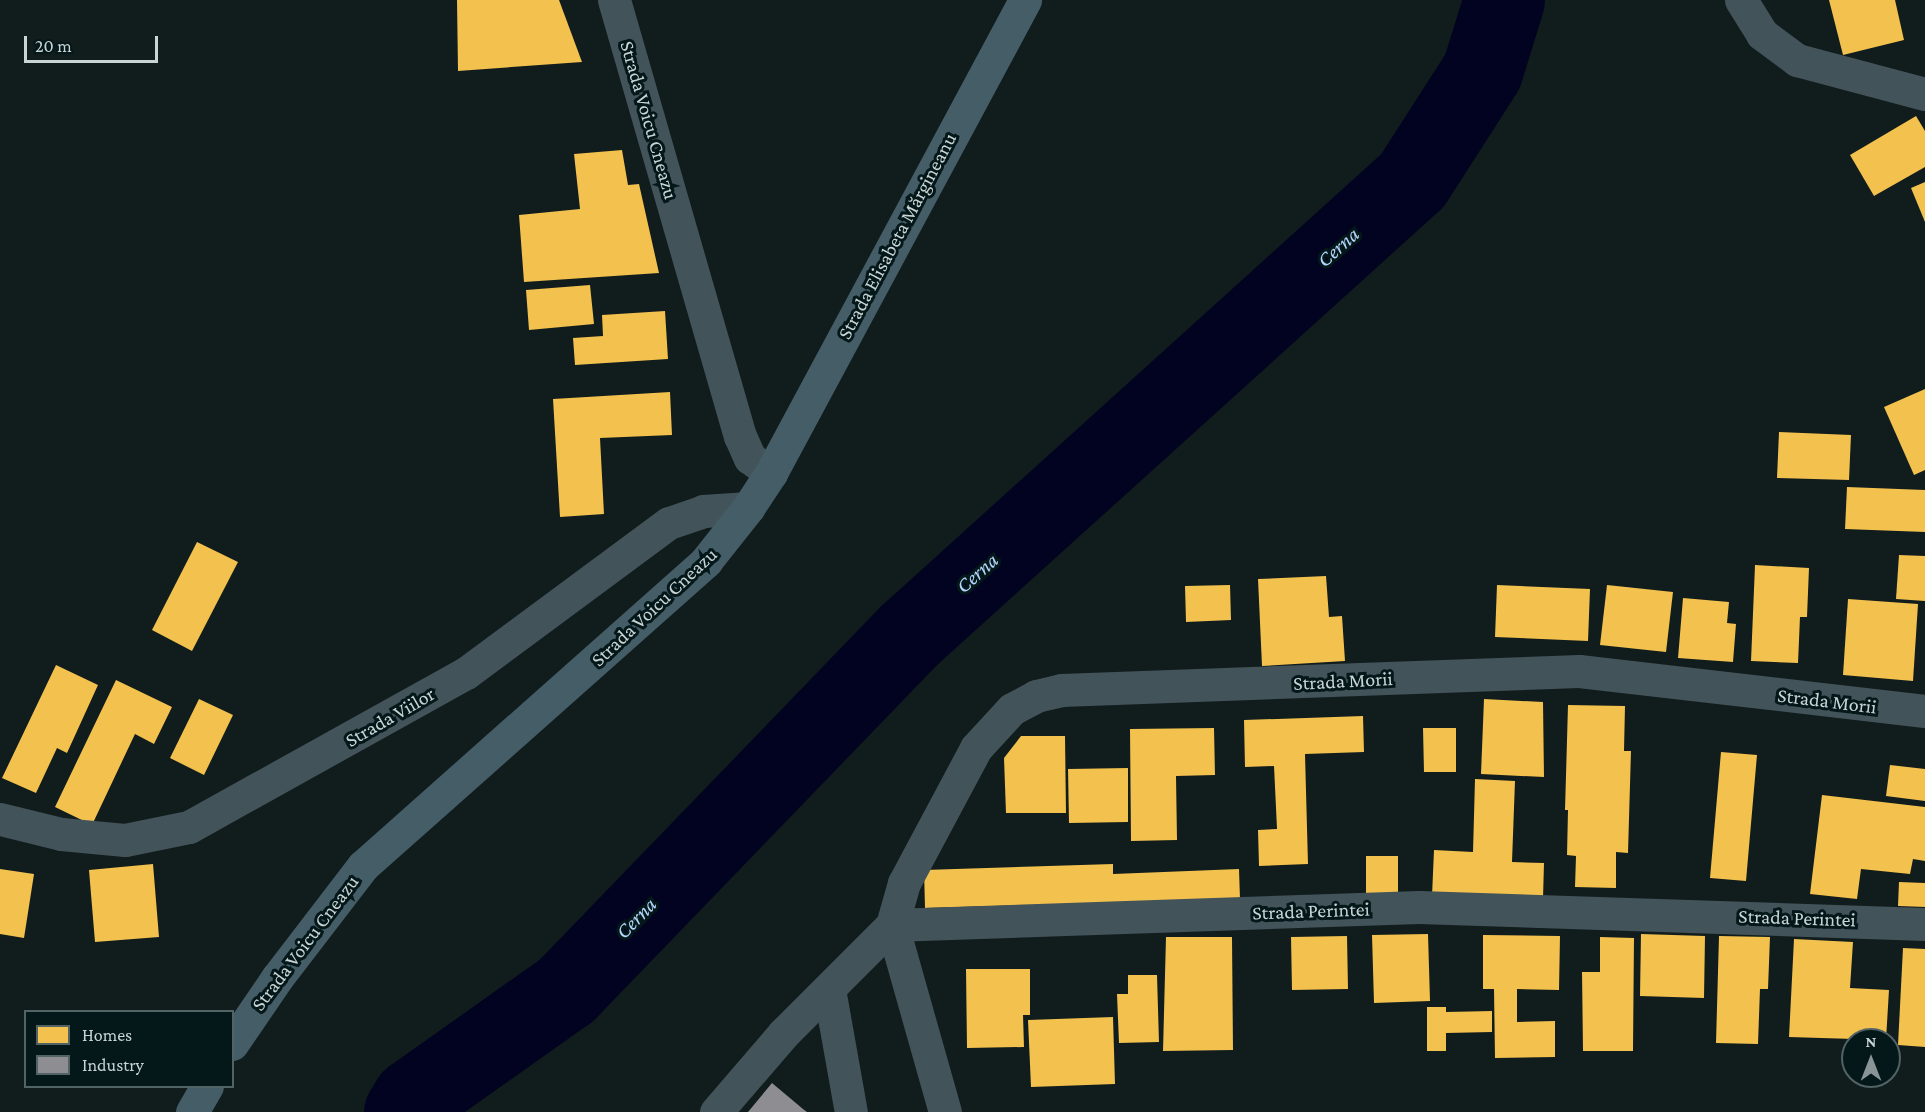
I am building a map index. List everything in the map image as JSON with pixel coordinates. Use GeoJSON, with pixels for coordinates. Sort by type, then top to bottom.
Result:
{"type":"FeatureCollection","features":[{"type":"Feature","properties":{"kind":"main road","name":"Strada Elisabeta Mărgineanu"},"geometry":{"type":"LineString","coordinates":[[771,473],[1025,0]]}},
{"type":"Feature","properties":{"kind":"main road","name":"Strada Voicu Cneazu"},"geometry":{"type":"LineString","coordinates":[[234,1041],[277,978],[363,866],[706,561],[748,508],[771,473]]}},
{"type":"Feature","properties":{"kind":"main road"},"geometry":{"type":"LineString","coordinates":[[192,1112],[206,1088]]}},
{"type":"Feature","properties":{"kind":"street","name":"Strada Voicu Cneazu"},"geometry":{"type":"LineString","coordinates":[[614,0],[740,436],[750,458],[771,473]]}},
{"type":"Feature","properties":{"kind":"street"},"geometry":{"type":"LineString","coordinates":[[1741,0],[1762,34],[1797,60],[1925,94]]}},
{"type":"Feature","properties":{"kind":"street","name":"Strada Viilor"},"geometry":{"type":"LineString","coordinates":[[0,819],[61,834],[124,840],[189,827],[466,673],[669,523],[703,511],[748,508]]}},
{"type":"Feature","properties":{"kind":"street","name":"Strada Morii"},"geometry":{"type":"LineString","coordinates":[[892,925],[904,883],[976,748],[1012,709],[1036,696],[1061,690],[1579,671],[1925,711]]}},
{"type":"Feature","properties":{"kind":"street","name":"Strada Perintei"},"geometry":{"type":"LineString","coordinates":[[892,925],[1419,908],[1925,924]]}},
{"type":"Feature","properties":{"kind":"street"},"geometry":{"type":"LineString","coordinates":[[716,1112],[783,1034],[892,925],[945,1112]]}},
{"type":"Feature","properties":{"kind":"street"},"geometry":{"type":"LineString","coordinates":[[829,989],[850,1112]]}},
{"type":"Feature","properties":{"kind":"building: Homes"},"geometry":{"type":"Polygon","coordinates":[[[457,0],[559,0],[582,62],[458,71],[457,0]]]}},
{"type":"Feature","properties":{"kind":"building: Homes"},"geometry":{"type":"Polygon","coordinates":[[[1829,0],[1895,0],[1904,40],[1843,55],[1829,0]]]}},
{"type":"Feature","properties":{"kind":"building: Homes"},"geometry":{"type":"Polygon","coordinates":[[[1916,116],[1925,131],[1925,167],[1874,196],[1850,155],[1916,116]]]}},
{"type":"Feature","properties":{"kind":"building: Homes"},"geometry":{"type":"Polygon","coordinates":[[[622,150],[628,185],[639,184],[659,273],[524,282],[519,215],[580,209],[574,154],[622,150]]]}},
{"type":"Feature","properties":{"kind":"building: Homes"},"geometry":{"type":"Polygon","coordinates":[[[1925,182],[1925,222],[1911,188],[1925,182]]]}},
{"type":"Feature","properties":{"kind":"building: Homes"},"geometry":{"type":"Polygon","coordinates":[[[590,285],[594,324],[529,330],[526,290],[590,285]]]}},
{"type":"Feature","properties":{"kind":"building: Homes"},"geometry":{"type":"Polygon","coordinates":[[[665,311],[668,359],[575,365],[573,338],[603,336],[602,315],[665,311]]]}},
{"type":"Feature","properties":{"kind":"building: Homes"},"geometry":{"type":"Polygon","coordinates":[[[1925,389],[1925,470],[1914,475],[1884,407],[1925,389]]]}},
{"type":"Feature","properties":{"kind":"building: Homes"},"geometry":{"type":"Polygon","coordinates":[[[670,392],[672,435],[600,438],[604,514],[560,517],[553,399],[670,392]]]}},
{"type":"Feature","properties":{"kind":"building: Homes"},"geometry":{"type":"Polygon","coordinates":[[[1779,432],[1851,435],[1849,480],[1777,478],[1779,432]]]}},
{"type":"Feature","properties":{"kind":"building: Homes"},"geometry":{"type":"Polygon","coordinates":[[[1847,487],[1925,490],[1925,532],[1845,529],[1847,487]]]}},
{"type":"Feature","properties":{"kind":"building: Homes"},"geometry":{"type":"Polygon","coordinates":[[[197,542],[238,562],[192,651],[152,630],[197,542]]]}},
{"type":"Feature","properties":{"kind":"building: Homes"},"geometry":{"type":"Polygon","coordinates":[[[1899,555],[1925,556],[1925,601],[1896,599],[1899,555]]]}},
{"type":"Feature","properties":{"kind":"building: Homes"},"geometry":{"type":"Polygon","coordinates":[[[1755,565],[1809,568],[1807,617],[1800,617],[1798,663],[1751,661],[1755,565]]]}},
{"type":"Feature","properties":{"kind":"building: Homes"},"geometry":{"type":"Polygon","coordinates":[[[1326,576],[1329,617],[1342,616],[1345,661],[1262,666],[1258,579],[1326,576]]]}},
{"type":"Feature","properties":{"kind":"building: Homes"},"geometry":{"type":"Polygon","coordinates":[[[1230,585],[1231,620],[1186,622],[1185,586],[1230,585]]]}},
{"type":"Feature","properties":{"kind":"building: Homes"},"geometry":{"type":"Polygon","coordinates":[[[1497,585],[1590,589],[1588,641],[1495,637],[1497,585]]]}},
{"type":"Feature","properties":{"kind":"building: Homes"},"geometry":{"type":"Polygon","coordinates":[[[1607,585],[1673,592],[1666,652],[1600,645],[1607,585]]]}},
{"type":"Feature","properties":{"kind":"building: Homes"},"geometry":{"type":"Polygon","coordinates":[[[1683,598],[1729,602],[1727,623],[1736,624],[1733,662],[1678,658],[1683,598]]]}},
{"type":"Feature","properties":{"kind":"building: Homes"},"geometry":{"type":"Polygon","coordinates":[[[1848,599],[1918,604],[1913,681],[1843,675],[1848,599]]]}},
{"type":"Feature","properties":{"kind":"building: Homes"},"geometry":{"type":"Polygon","coordinates":[[[56,665],[98,685],[67,753],[57,748],[36,793],[2,778],[56,665]]]}},
{"type":"Feature","properties":{"kind":"building: Homes"},"geometry":{"type":"Polygon","coordinates":[[[116,680],[172,707],[154,744],[135,734],[92,825],[55,807],[116,680]]]}},
{"type":"Feature","properties":{"kind":"building: Homes"},"geometry":{"type":"Polygon","coordinates":[[[199,699],[233,715],[204,775],[170,758],[199,699]]]}},
{"type":"Feature","properties":{"kind":"building: Homes"},"geometry":{"type":"Polygon","coordinates":[[[1484,699],[1543,702],[1544,777],[1481,774],[1484,699]]]}},
{"type":"Feature","properties":{"kind":"building: Homes"},"geometry":{"type":"Polygon","coordinates":[[[1568,705],[1625,706],[1624,751],[1631,751],[1628,853],[1616,852],[1616,888],[1575,887],[1576,856],[1567,855],[1568,810],[1565,810],[1568,705]]]}},
{"type":"Feature","properties":{"kind":"building: Homes"},"geometry":{"type":"Polygon","coordinates":[[[1363,716],[1364,752],[1305,754],[1308,864],[1259,866],[1258,830],[1277,829],[1274,766],[1245,767],[1244,720],[1363,716]]]}},
{"type":"Feature","properties":{"kind":"building: Homes"},"geometry":{"type":"Polygon","coordinates":[[[1214,728],[1215,775],[1176,776],[1177,840],[1131,841],[1130,729],[1214,728]]]}},
{"type":"Feature","properties":{"kind":"building: Homes"},"geometry":{"type":"Polygon","coordinates":[[[1423,728],[1456,728],[1456,772],[1424,772],[1423,728]]]}},
{"type":"Feature","properties":{"kind":"building: Homes"},"geometry":{"type":"Polygon","coordinates":[[[1021,736],[1065,736],[1066,813],[1006,813],[1004,758],[1021,736]]]}},
{"type":"Feature","properties":{"kind":"building: Homes"},"geometry":{"type":"Polygon","coordinates":[[[1721,752],[1757,755],[1746,881],[1710,878],[1721,752]]]}},
{"type":"Feature","properties":{"kind":"building: Homes"},"geometry":{"type":"Polygon","coordinates":[[[1890,765],[1925,769],[1925,801],[1886,796],[1890,765]]]}},
{"type":"Feature","properties":{"kind":"building: Homes"},"geometry":{"type":"Polygon","coordinates":[[[1128,768],[1128,822],[1069,823],[1068,769],[1128,768]]]}},
{"type":"Feature","properties":{"kind":"building: Homes"},"geometry":{"type":"Polygon","coordinates":[[[1475,779],[1515,781],[1512,862],[1544,863],[1543,899],[1432,896],[1434,850],[1473,852],[1475,779]]]}},
{"type":"Feature","properties":{"kind":"building: Homes"},"geometry":{"type":"Polygon","coordinates":[[[1822,795],[1925,807],[1925,861],[1913,859],[1910,874],[1861,869],[1857,899],[1810,894],[1822,795]]]}},
{"type":"Feature","properties":{"kind":"building: Homes"},"geometry":{"type":"Polygon","coordinates":[[[1366,856],[1398,856],[1398,897],[1366,897],[1366,856]]]}},
{"type":"Feature","properties":{"kind":"building: Homes"},"geometry":{"type":"Polygon","coordinates":[[[153,864],[159,937],[95,942],[89,870],[153,864]]]}},
{"type":"Feature","properties":{"kind":"building: Homes"},"geometry":{"type":"Polygon","coordinates":[[[1113,864],[1113,874],[1239,869],[1240,899],[925,908],[924,870],[1113,864]]]}},
{"type":"Feature","properties":{"kind":"building: Homes"},"geometry":{"type":"Polygon","coordinates":[[[0,869],[34,874],[24,938],[0,934],[0,869]]]}},
{"type":"Feature","properties":{"kind":"building: Homes"},"geometry":{"type":"Polygon","coordinates":[[[1899,882],[1925,883],[1925,907],[1898,906],[1899,882]]]}},
{"type":"Feature","properties":{"kind":"building: Homes"},"geometry":{"type":"Polygon","coordinates":[[[1428,934],[1430,1001],[1374,1003],[1372,935],[1428,934]]]}},
{"type":"Feature","properties":{"kind":"building: Homes"},"geometry":{"type":"Polygon","coordinates":[[[1641,934],[1705,936],[1704,998],[1640,996],[1641,934]]]}},
{"type":"Feature","properties":{"kind":"building: Homes"},"geometry":{"type":"Polygon","coordinates":[[[1483,935],[1560,936],[1559,990],[1517,989],[1517,1022],[1555,1021],[1555,1057],[1495,1058],[1494,989],[1483,989],[1483,935]]]}},
{"type":"Feature","properties":{"kind":"building: Homes"},"geometry":{"type":"Polygon","coordinates":[[[1347,936],[1348,989],[1292,990],[1291,937],[1347,936]]]}},
{"type":"Feature","properties":{"kind":"building: Homes"},"geometry":{"type":"Polygon","coordinates":[[[1719,936],[1770,937],[1768,989],[1760,989],[1758,1044],[1716,1043],[1719,936]]]}},
{"type":"Feature","properties":{"kind":"building: Homes"},"geometry":{"type":"Polygon","coordinates":[[[1166,937],[1232,937],[1233,1050],[1163,1051],[1166,937]]]}},
{"type":"Feature","properties":{"kind":"building: Homes"},"geometry":{"type":"Polygon","coordinates":[[[1600,937],[1634,938],[1633,1051],[1583,1051],[1582,972],[1600,972],[1600,937]]]}},
{"type":"Feature","properties":{"kind":"building: Homes"},"geometry":{"type":"Polygon","coordinates":[[[1794,939],[1853,942],[1850,988],[1889,990],[1887,1028],[1841,1028],[1841,1039],[1789,1037],[1794,939]]]}},
{"type":"Feature","properties":{"kind":"building: Homes"},"geometry":{"type":"Polygon","coordinates":[[[1903,948],[1925,949],[1925,1047],[1901,1045],[1901,1028],[1899,1028],[1903,948]]]}},
{"type":"Feature","properties":{"kind":"building: Homes"},"geometry":{"type":"Polygon","coordinates":[[[966,969],[1030,969],[1030,1015],[1023,1015],[1024,1047],[967,1048],[966,969]]]}},
{"type":"Feature","properties":{"kind":"building: Homes"},"geometry":{"type":"Polygon","coordinates":[[[1128,975],[1157,975],[1159,1042],[1119,1043],[1117,994],[1128,994],[1128,975]]]}},
{"type":"Feature","properties":{"kind":"building: Homes"},"geometry":{"type":"Polygon","coordinates":[[[1427,1007],[1446,1007],[1446,1012],[1492,1011],[1492,1032],[1446,1033],[1446,1051],[1427,1051],[1427,1007]]]}},
{"type":"Feature","properties":{"kind":"building: Homes"},"geometry":{"type":"Polygon","coordinates":[[[1113,1017],[1115,1084],[1031,1087],[1028,1020],[1113,1017]]]}},
{"type":"Feature","properties":{"kind":"building: Industry"},"geometry":{"type":"Polygon","coordinates":[[[772,1083],[803,1109],[807,1112],[748,1112],[772,1083]]]}},
{"type":"Feature","properties":{"kind":"waterway","name":"Cerna"},"geometry":{"type":"LineString","coordinates":[[404,1112],[412,1099],[566,990],[911,633],[1412,180],[1482,71],[1504,0]]}}]}
